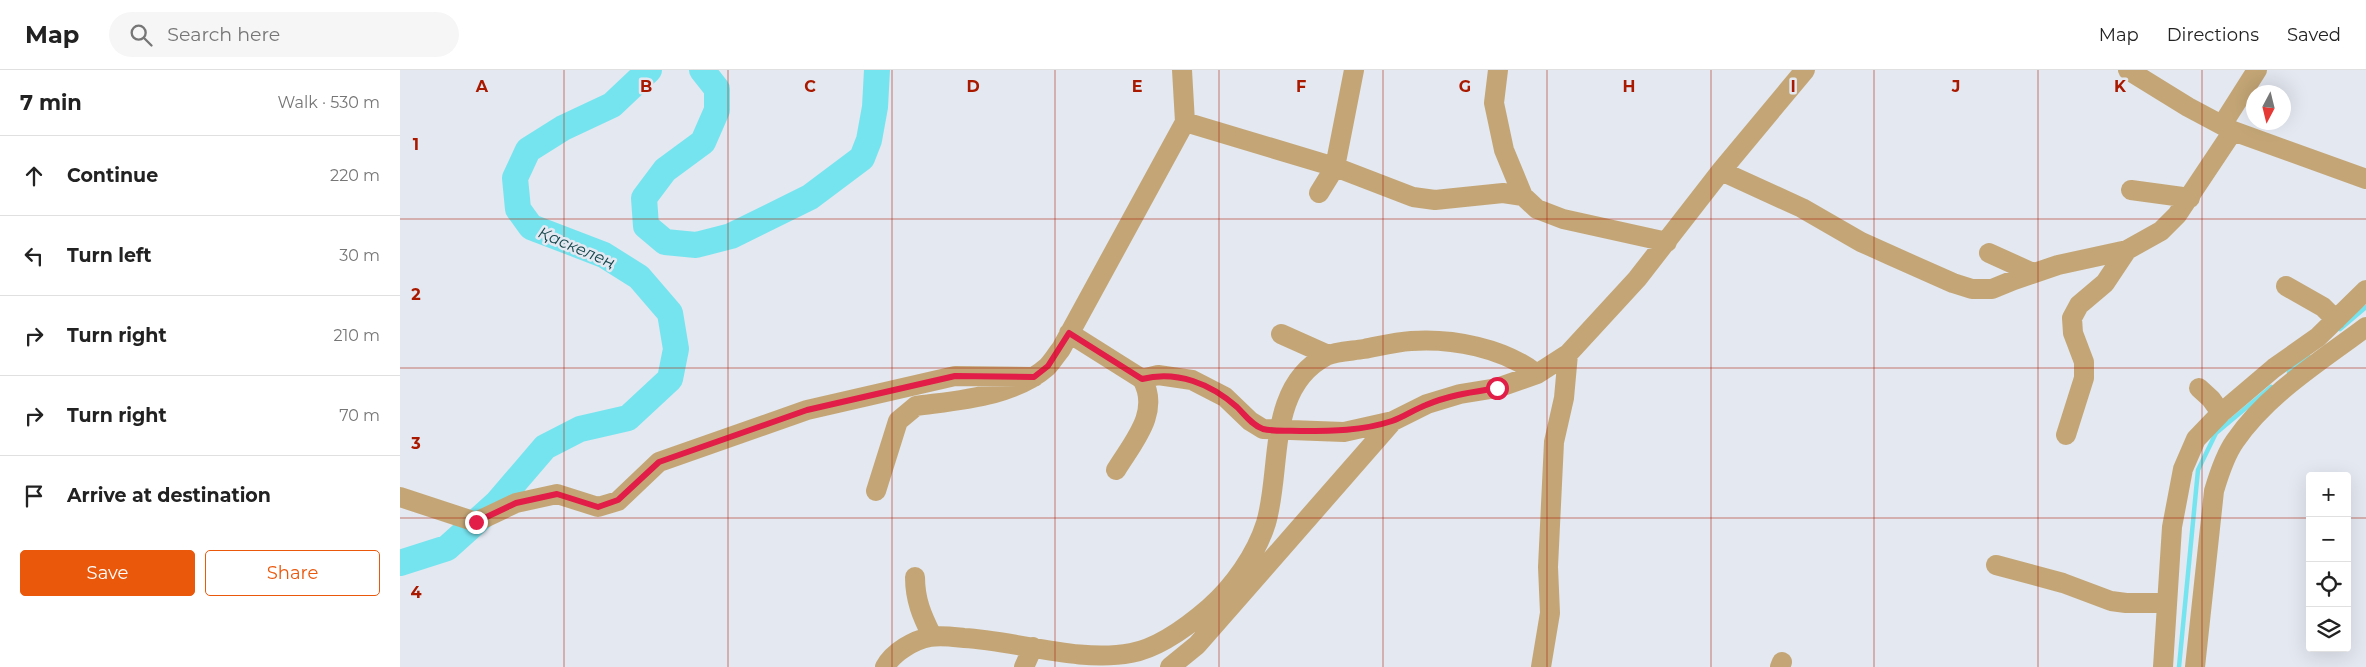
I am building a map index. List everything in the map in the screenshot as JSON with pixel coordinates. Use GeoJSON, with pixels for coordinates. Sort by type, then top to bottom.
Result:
{"type":"FeatureCollection","features":[{"type":"Feature","properties":{"kind":"street"},"geometry":{"type":"LineString","coordinates":[[876,491],[898,421],[916,406],[1006,390],[1034,377],[1048,366],[1069,333],[1185,122],[1182,70]]}},
{"type":"Feature","properties":{"kind":"street"},"geometry":{"type":"LineString","coordinates":[[1319,193],[1335,168],[1354,70]]}},
{"type":"Feature","properties":{"kind":"street"},"geometry":{"type":"LineString","coordinates":[[1498,70],[1494,103],[1504,150],[1523,196],[1537,209],[1563,219],[1666,242]]}},
{"type":"Feature","properties":{"kind":"street"},"geometry":{"type":"LineString","coordinates":[[1142,379],[1158,375],[1192,380],[1225,397],[1250,421],[1263,429],[1344,432],[1392,421],[1435,402],[1460,394],[1497,388],[1537,374],[1568,354],[1637,279],[1721,171],[1805,70]]}},
{"type":"Feature","properties":{"kind":"street"},"geometry":{"type":"LineString","coordinates":[[2128,70],[2228,128],[2366,179]]}},
{"type":"Feature","properties":{"kind":"street"},"geometry":{"type":"LineString","coordinates":[[1721,171],[1802,208],[1861,242],[1953,283],[1972,289],[1992,289],[2033,273],[2127,250],[2161,231],[2178,216],[2190,198],[2257,70]]}},
{"type":"Feature","properties":{"kind":"street"},"geometry":{"type":"LineString","coordinates":[[1185,122],[1335,168],[1413,197],[1435,200],[1503,193],[1523,196]]}},
{"type":"Feature","properties":{"kind":"street"},"geometry":{"type":"LineString","coordinates":[[2131,190],[2190,198]]}},
{"type":"Feature","properties":{"kind":"street"},"geometry":{"type":"LineString","coordinates":[[2066,436],[2084,378],[2084,362],[2073,333],[2072,318],[2079,305],[2105,283],[2127,250]]}},
{"type":"Feature","properties":{"kind":"street"},"geometry":{"type":"LineString","coordinates":[[1989,253],[2033,273]]}},
{"type":"Feature","properties":{"kind":"street"},"geometry":{"type":"LineString","coordinates":[[2286,286],[2323,307],[2336,320]]}},
{"type":"Feature","properties":{"kind":"street"},"geometry":{"type":"LineString","coordinates":[[2162,667],[2172,527],[2183,469],[2196,439],[2221,413],[2274,368],[2318,337],[2366,290]]}},
{"type":"Feature","properties":{"kind":"street"},"geometry":{"type":"LineString","coordinates":[[2195,667],[2214,490],[2220,472],[2235,441],[2274,397],[2366,327]]}},
{"type":"Feature","properties":{"kind":"street"},"geometry":{"type":"LineString","coordinates":[[1069,333],[1142,379],[1149,391],[1146,422],[1116,470]]}},
{"type":"Feature","properties":{"kind":"street"},"geometry":{"type":"LineString","coordinates":[[1281,334],[1328,355]]}},
{"type":"Feature","properties":{"kind":"street"},"geometry":{"type":"LineString","coordinates":[[885,667],[888,661],[905,648],[932,636],[980,639],[1095,655],[1132,653],[1161,642],[1209,608],[1231,584],[1250,558],[1266,523],[1285,407],[1295,385],[1303,374],[1328,355],[1397,342],[1431,340],[1472,346],[1507,356],[1526,365],[1537,374]]}},
{"type":"Feature","properties":{"kind":"street"},"geometry":{"type":"LineString","coordinates":[[1541,667],[1550,613],[1548,567],[1554,442],[1564,398],[1568,354]]}},
{"type":"Feature","properties":{"kind":"street"},"geometry":{"type":"LineString","coordinates":[[400,497],[476,522],[516,503],[557,494],[598,507],[618,500],[659,462],[807,410],[955,376],[1034,377]]}},
{"type":"Feature","properties":{"kind":"street"},"geometry":{"type":"LineString","coordinates":[[2199,388],[2211,399],[2221,413]]}},
{"type":"Feature","properties":{"kind":"street"},"geometry":{"type":"LineString","coordinates":[[1170,667],[1197,645],[1392,421]]}},
{"type":"Feature","properties":{"kind":"street"},"geometry":{"type":"LineString","coordinates":[[1996,565],[2044,577],[2111,601],[2167,603]]}},
{"type":"Feature","properties":{"kind":"street"},"geometry":{"type":"LineString","coordinates":[[914,577],[915,594],[921,615],[932,636]]}},
{"type":"Feature","properties":{"kind":"street"},"geometry":{"type":"LineString","coordinates":[[1024,667],[1033,647]]}},
{"type":"Feature","properties":{"kind":"waterway","name":"Қаскелең"},"geometry":{"type":"LineString","coordinates":[[400,563],[447,548],[497,503],[545,447],[580,429],[628,418],[670,379],[676,349],[670,313],[639,277],[604,255],[531,227],[518,209],[515,178],[528,150],[563,128],[612,105],[649,70]]}},
{"type":"Feature","properties":{"kind":"waterway","name":"Қаскелең"},"geometry":{"type":"LineString","coordinates":[[702,70],[717,89],[717,110],[703,142],[665,170],[644,198],[646,226],[665,242],[696,245],[731,236],[810,197],[862,158],[869,140],[875,107],[877,70]]}},
{"type":"Feature","properties":{"kind":"waterway"},"geometry":{"type":"LineString","coordinates":[[2340,329],[2366,307]]}},
{"type":"Feature","properties":{"kind":"waterway"},"geometry":{"type":"LineString","coordinates":[[2289,372],[2308,356]]}},
{"type":"Feature","properties":{"kind":"waterway"},"geometry":{"type":"LineString","coordinates":[[2179,667],[2198,470],[2216,433],[2271,387]]}},
{"type":"Feature","properties":{"kind":"route"},"geometry":{"type":"LineString","coordinates":[[476,522],[516,503],[557,494],[598,507],[618,500],[659,462],[807,410],[955,376],[1034,377],[1048,366],[1061,349],[1069,333],[1102,356],[1142,379],[1158,375],[1192,380],[1225,397],[1250,421],[1263,429],[1344,432],[1392,421],[1427,404],[1460,394],[1497,388]]}}]}
